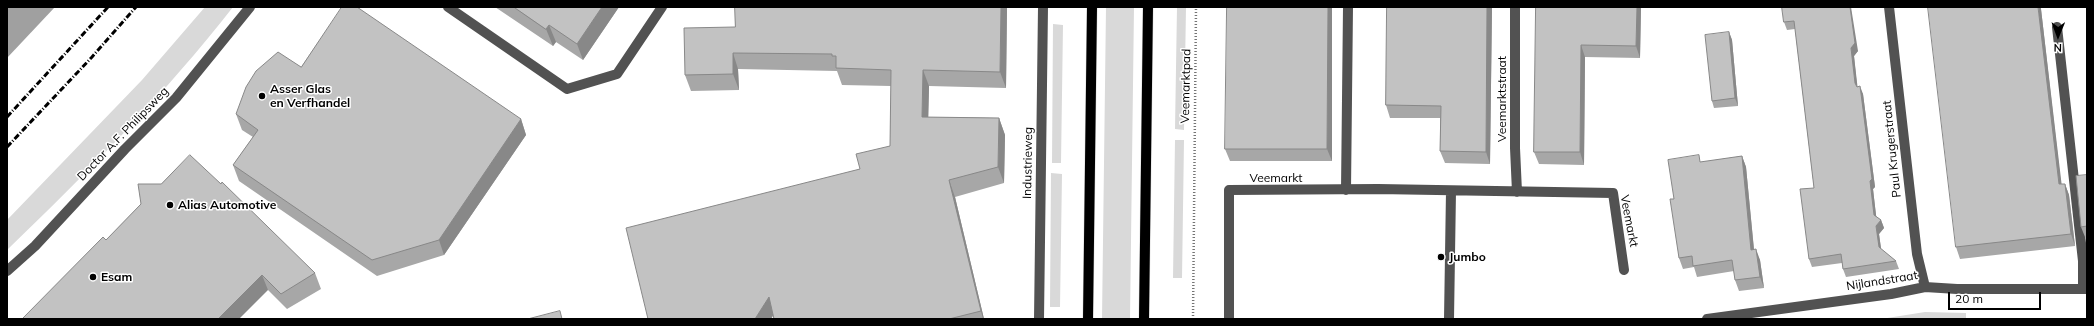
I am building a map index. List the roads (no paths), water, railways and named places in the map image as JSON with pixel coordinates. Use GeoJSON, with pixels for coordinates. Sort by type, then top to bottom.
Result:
{"type":"FeatureCollection","features":[{"type":"Feature","properties":{"kind":"main road"},"geometry":{"type":"LineString","coordinates":[[1088,319],[1092,7]]}},
{"type":"Feature","properties":{"kind":"main road"},"geometry":{"type":"LineString","coordinates":[[1144,319],[1148,7]]}},
{"type":"Feature","properties":{"kind":"street","name":"Doctor A.F. Philipsweg"},"geometry":{"type":"LineString","coordinates":[[7,271],[35,246],[125,149],[176,98],[250,7]]}},
{"type":"Feature","properties":{"kind":"street"},"geometry":{"type":"LineString","coordinates":[[448,7],[567,89],[617,74],[662,7]]}},
{"type":"Feature","properties":{"kind":"street","name":"Industrieweg"},"geometry":{"type":"LineString","coordinates":[[1039,319],[1043,7]]}},
{"type":"Feature","properties":{"kind":"street"},"geometry":{"type":"LineString","coordinates":[[1346,190],[1348,7]]}},
{"type":"Feature","properties":{"kind":"street","name":"Veemarktstraat"},"geometry":{"type":"LineString","coordinates":[[1514,7],[1514,148],[1517,192]]}},
{"type":"Feature","properties":{"kind":"street","name":"Paul Krugerstraat"},"geometry":{"type":"LineString","coordinates":[[1889,7],[1917,254],[1925,287]]}},
{"type":"Feature","properties":{"kind":"street"},"geometry":{"type":"LineString","coordinates":[[2057,27],[2085,289]]}},
{"type":"Feature","properties":{"kind":"street","name":"Veemarkt"},"geometry":{"type":"LineString","coordinates":[[1229,319],[1229,190],[1613,192],[1624,270]]}},
{"type":"Feature","properties":{"kind":"street"},"geometry":{"type":"LineString","coordinates":[[1449,319],[1451,191]]}},
{"type":"Feature","properties":{"kind":"street","name":"Nijlandstraat"},"geometry":{"type":"LineString","coordinates":[[1707,319],[1891,294],[1925,287],[1947,289],[2085,289]]}},
{"type":"Feature","properties":{"kind":"railway"},"geometry":{"type":"LineString","coordinates":[[7,117],[108,7]]}},
{"type":"Feature","properties":{"kind":"railway"},"geometry":{"type":"LineString","coordinates":[[7,147],[92,57],[136,7]]}},
{"type":"Feature","properties":{"kind":"place","name":"Asser Glas en Verfhandel"},"geometry":{"type":"Point","coordinates":[262,96]}},
{"type":"Feature","properties":{"kind":"place","name":"Alias Automotive"},"geometry":{"type":"Point","coordinates":[170,205]}},
{"type":"Feature","properties":{"kind":"place","name":"Jumbo"},"geometry":{"type":"Point","coordinates":[1441,257]}},
{"type":"Feature","properties":{"kind":"place","name":"Esam"},"geometry":{"type":"Point","coordinates":[93,277]}}]}
